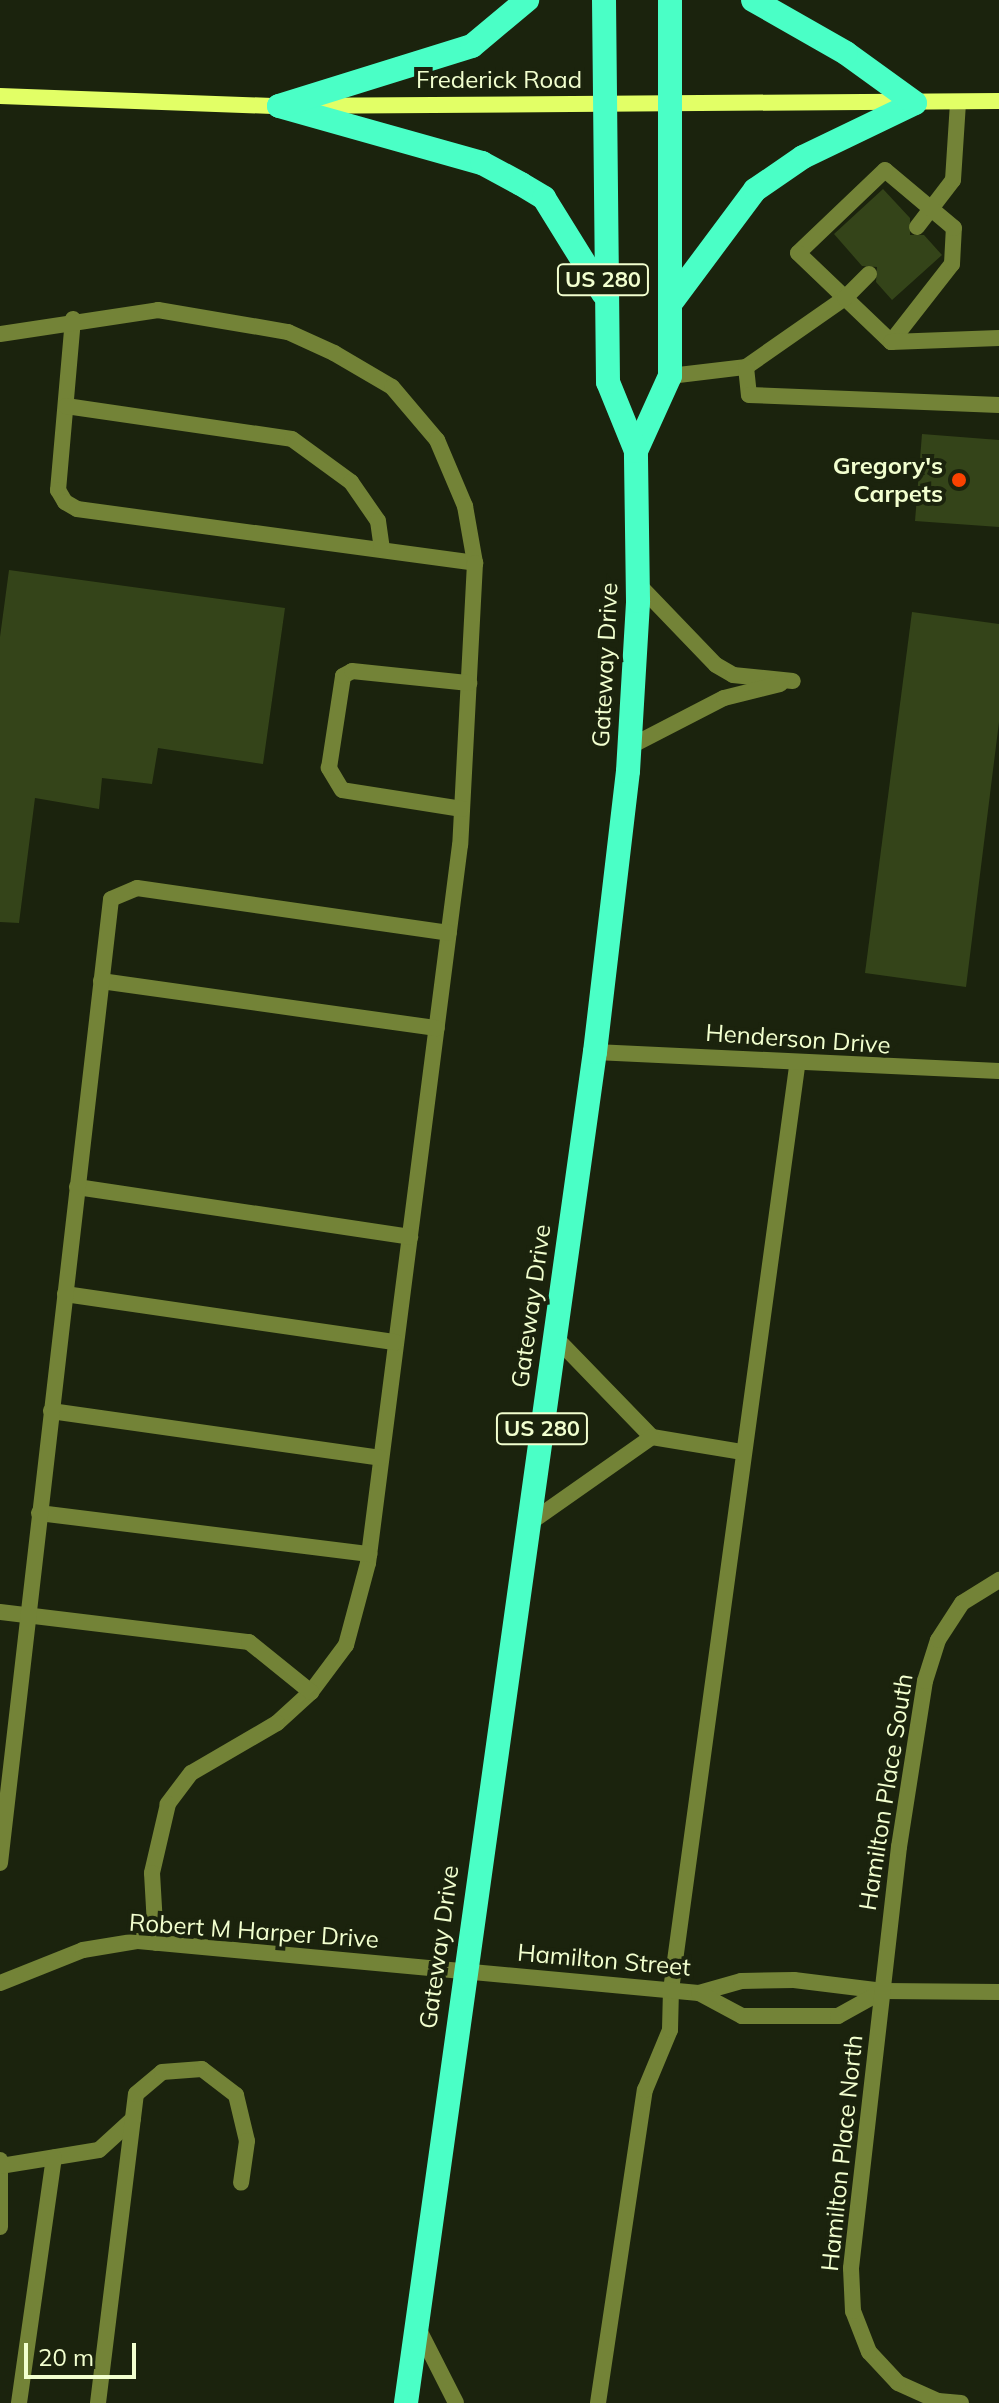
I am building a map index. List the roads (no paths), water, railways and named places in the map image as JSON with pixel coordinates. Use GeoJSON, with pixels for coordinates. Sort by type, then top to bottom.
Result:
{"type":"FeatureCollection","features":[{"type":"Feature","properties":{"kind":"highway"},"geometry":{"type":"LineString","coordinates":[[279,106],[472,46],[527,0]]}},
{"type":"Feature","properties":{"kind":"highway","name":"Gateway Drive"},"geometry":{"type":"LineString","coordinates":[[406,2403],[463,1972],[595,1052],[629,747],[638,584],[636,451],[608,382],[603,293],[604,0]]}},
{"type":"Feature","properties":{"kind":"highway","name":"Gateway Drive"},"geometry":{"type":"LineString","coordinates":[[636,451],[670,376],[674,101],[670,0]]}},
{"type":"Feature","properties":{"kind":"highway"},"geometry":{"type":"LineString","coordinates":[[673,300],[755,190],[803,157],[915,103],[846,53],[753,0]]}},
{"type":"Feature","properties":{"kind":"highway"},"geometry":{"type":"LineString","coordinates":[[279,106],[482,163],[521,184],[544,198],[603,293]]}},
{"type":"Feature","properties":{"kind":"main road","name":"Frederick Road"},"geometry":{"type":"LineString","coordinates":[[0,96],[279,106],[999,101]]}},
{"type":"Feature","properties":{"kind":"street"},"geometry":{"type":"LineString","coordinates":[[917,227],[953,180],[958,102]]}},
{"type":"Feature","properties":{"kind":"street"},"geometry":{"type":"LineString","coordinates":[[891,342],[952,264],[954,228],[885,170],[798,253],[891,342],[999,338]]}},
{"type":"Feature","properties":{"kind":"street"},"geometry":{"type":"LineString","coordinates":[[670,376],[746,367],[845,298],[869,274]]}},
{"type":"Feature","properties":{"kind":"street"},"geometry":{"type":"LineString","coordinates":[[0,334],[73,319],[158,310],[227,317],[288,332],[392,387],[437,440],[465,506],[475,563],[462,809],[449,933],[369,1554],[346,1645],[311,1692],[277,1723],[191,1773],[168,1804],[152,1873],[156,1943]]}},
{"type":"Feature","properties":{"kind":"street"},"geometry":{"type":"LineString","coordinates":[[73,319],[58,490],[77,509],[475,563]]}},
{"type":"Feature","properties":{"kind":"street"},"geometry":{"type":"LineString","coordinates":[[746,367],[749,395],[999,405]]}},
{"type":"Feature","properties":{"kind":"street"},"geometry":{"type":"LineString","coordinates":[[66,406],[292,439],[351,482],[378,521],[382,550]]}},
{"type":"Feature","properties":{"kind":"street"},"geometry":{"type":"LineString","coordinates":[[629,747],[724,698],[793,681],[733,675],[716,665],[638,584]]}},
{"type":"Feature","properties":{"kind":"street"},"geometry":{"type":"LineString","coordinates":[[462,809],[342,790],[329,768],[343,676],[352,671],[469,683]]}},
{"type":"Feature","properties":{"kind":"street"},"geometry":{"type":"LineString","coordinates":[[0,1863],[111,899],[137,888],[449,933]]}},
{"type":"Feature","properties":{"kind":"street"},"geometry":{"type":"LineString","coordinates":[[101,981],[437,1028]]}},
{"type":"Feature","properties":{"kind":"street","name":"Henderson Drive"},"geometry":{"type":"LineString","coordinates":[[595,1052],[797,1066],[999,1071]]}},
{"type":"Feature","properties":{"kind":"street"},"geometry":{"type":"LineString","coordinates":[[598,2403],[645,2090],[670,2030],[671,1990],[797,1066]]}},
{"type":"Feature","properties":{"kind":"street"},"geometry":{"type":"LineString","coordinates":[[77,1187],[410,1237]]}},
{"type":"Feature","properties":{"kind":"street"},"geometry":{"type":"LineString","coordinates":[[65,1294],[396,1342]]}},
{"type":"Feature","properties":{"kind":"street"},"geometry":{"type":"LineString","coordinates":[[555,1337],[652,1437],[743,1452]]}},
{"type":"Feature","properties":{"kind":"street"},"geometry":{"type":"LineString","coordinates":[[51,1411],[381,1458]]}},
{"type":"Feature","properties":{"kind":"street"},"geometry":{"type":"LineString","coordinates":[[528,1524],[652,1437]]}},
{"type":"Feature","properties":{"kind":"street"},"geometry":{"type":"LineString","coordinates":[[39,1513],[369,1554]]}},
{"type":"Feature","properties":{"kind":"street","name":"Hamilton Place South"},"geometry":{"type":"LineString","coordinates":[[883,1991],[925,1681],[938,1640],[962,1603],[999,1580]]}},
{"type":"Feature","properties":{"kind":"street"},"geometry":{"type":"LineString","coordinates":[[0,1612],[249,1642],[311,1692]]}},
{"type":"Feature","properties":{"kind":"street","name":"Robert M Harper Drive"},"geometry":{"type":"LineString","coordinates":[[0,1983],[83,1950],[156,1943],[463,1972]]}},
{"type":"Feature","properties":{"kind":"street","name":"Hamilton Street"},"geometry":{"type":"LineString","coordinates":[[463,1972],[699,1993],[741,1981],[794,1980],[883,1991],[999,1992]]}},
{"type":"Feature","properties":{"kind":"street"},"geometry":{"type":"LineString","coordinates":[[699,1993],[742,2016],[838,2016],[883,1991]]}},
{"type":"Feature","properties":{"kind":"street","name":"Hamilton Place North"},"geometry":{"type":"LineString","coordinates":[[883,1991],[851,2268],[853,2311],[869,2352],[898,2383],[938,2401],[961,2403]]}},
{"type":"Feature","properties":{"kind":"street"},"geometry":{"type":"LineString","coordinates":[[98,2403],[136,2094],[162,2072],[202,2069],[236,2095],[247,2141],[241,2183]]}},
{"type":"Feature","properties":{"kind":"street"},"geometry":{"type":"LineString","coordinates":[[0,2166],[99,2150],[133,2119]]}},
{"type":"Feature","properties":{"kind":"street"},"geometry":{"type":"LineString","coordinates":[[19,2403],[54,2157]]}},
{"type":"Feature","properties":{"kind":"street"},"geometry":{"type":"LineString","coordinates":[[0,2160],[0,2227]]}},
{"type":"Feature","properties":{"kind":"street"},"geometry":{"type":"LineString","coordinates":[[417,2324],[456,2403]]}},
{"type":"Feature","properties":{"kind":"place","name":"Gregory's Carpets"},"geometry":{"type":"Point","coordinates":[959,480]}}]}
